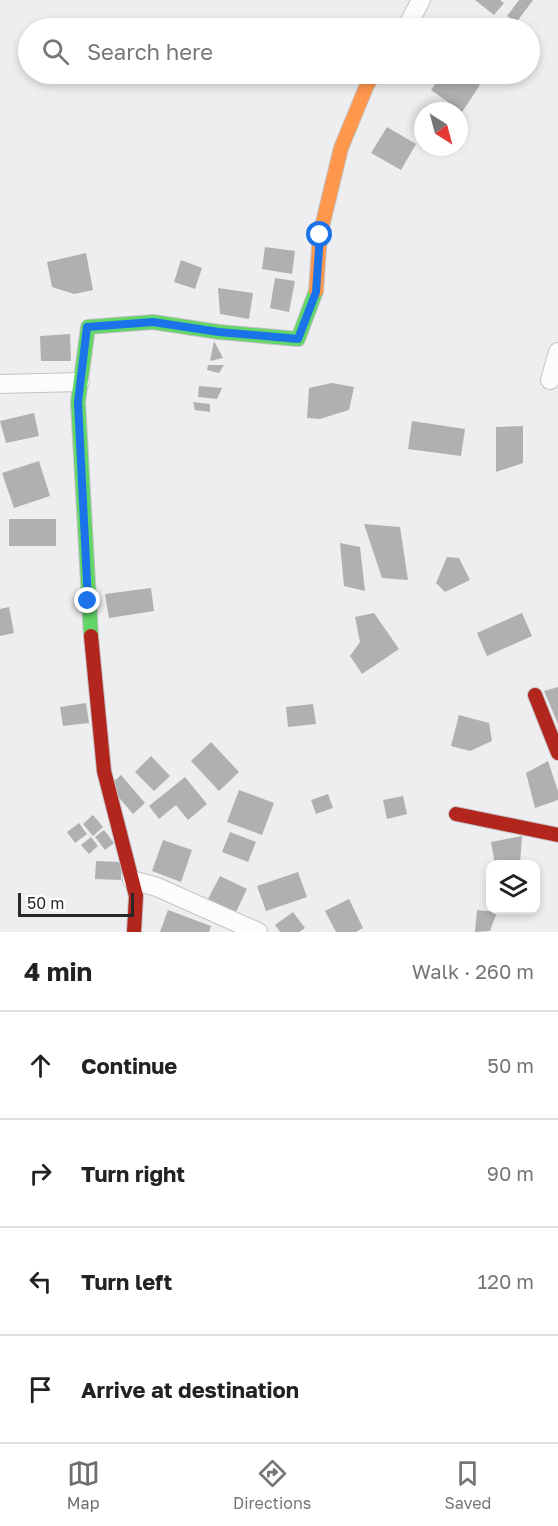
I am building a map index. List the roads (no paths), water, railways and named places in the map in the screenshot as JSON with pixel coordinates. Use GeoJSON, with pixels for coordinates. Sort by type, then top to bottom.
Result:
{"type":"FeatureCollection","features":[{"type":"Feature","properties":{"kind":"street"},"geometry":{"type":"LineString","coordinates":[[411,18],[421,0]]}},
{"type":"Feature","properties":{"kind":"street"},"geometry":{"type":"LineString","coordinates":[[134,932],[136,896],[104,771],[88,601],[78,402],[87,327],[153,322],[219,332],[298,339],[316,292],[320,235],[341,148],[367,84]]}},
{"type":"Feature","properties":{"kind":"street"},"geometry":{"type":"LineString","coordinates":[[550,380],[558,352]]}},
{"type":"Feature","properties":{"kind":"street"},"geometry":{"type":"LineString","coordinates":[[0,384],[80,382]]}},
{"type":"Feature","properties":{"kind":"street"},"geometry":{"type":"LineString","coordinates":[[535,695],[558,753]]}},
{"type":"Feature","properties":{"kind":"street"},"geometry":{"type":"LineString","coordinates":[[456,814],[558,836]]}},
{"type":"Feature","properties":{"kind":"street"},"geometry":{"type":"LineString","coordinates":[[132,880],[157,887],[258,932]]}}]}
